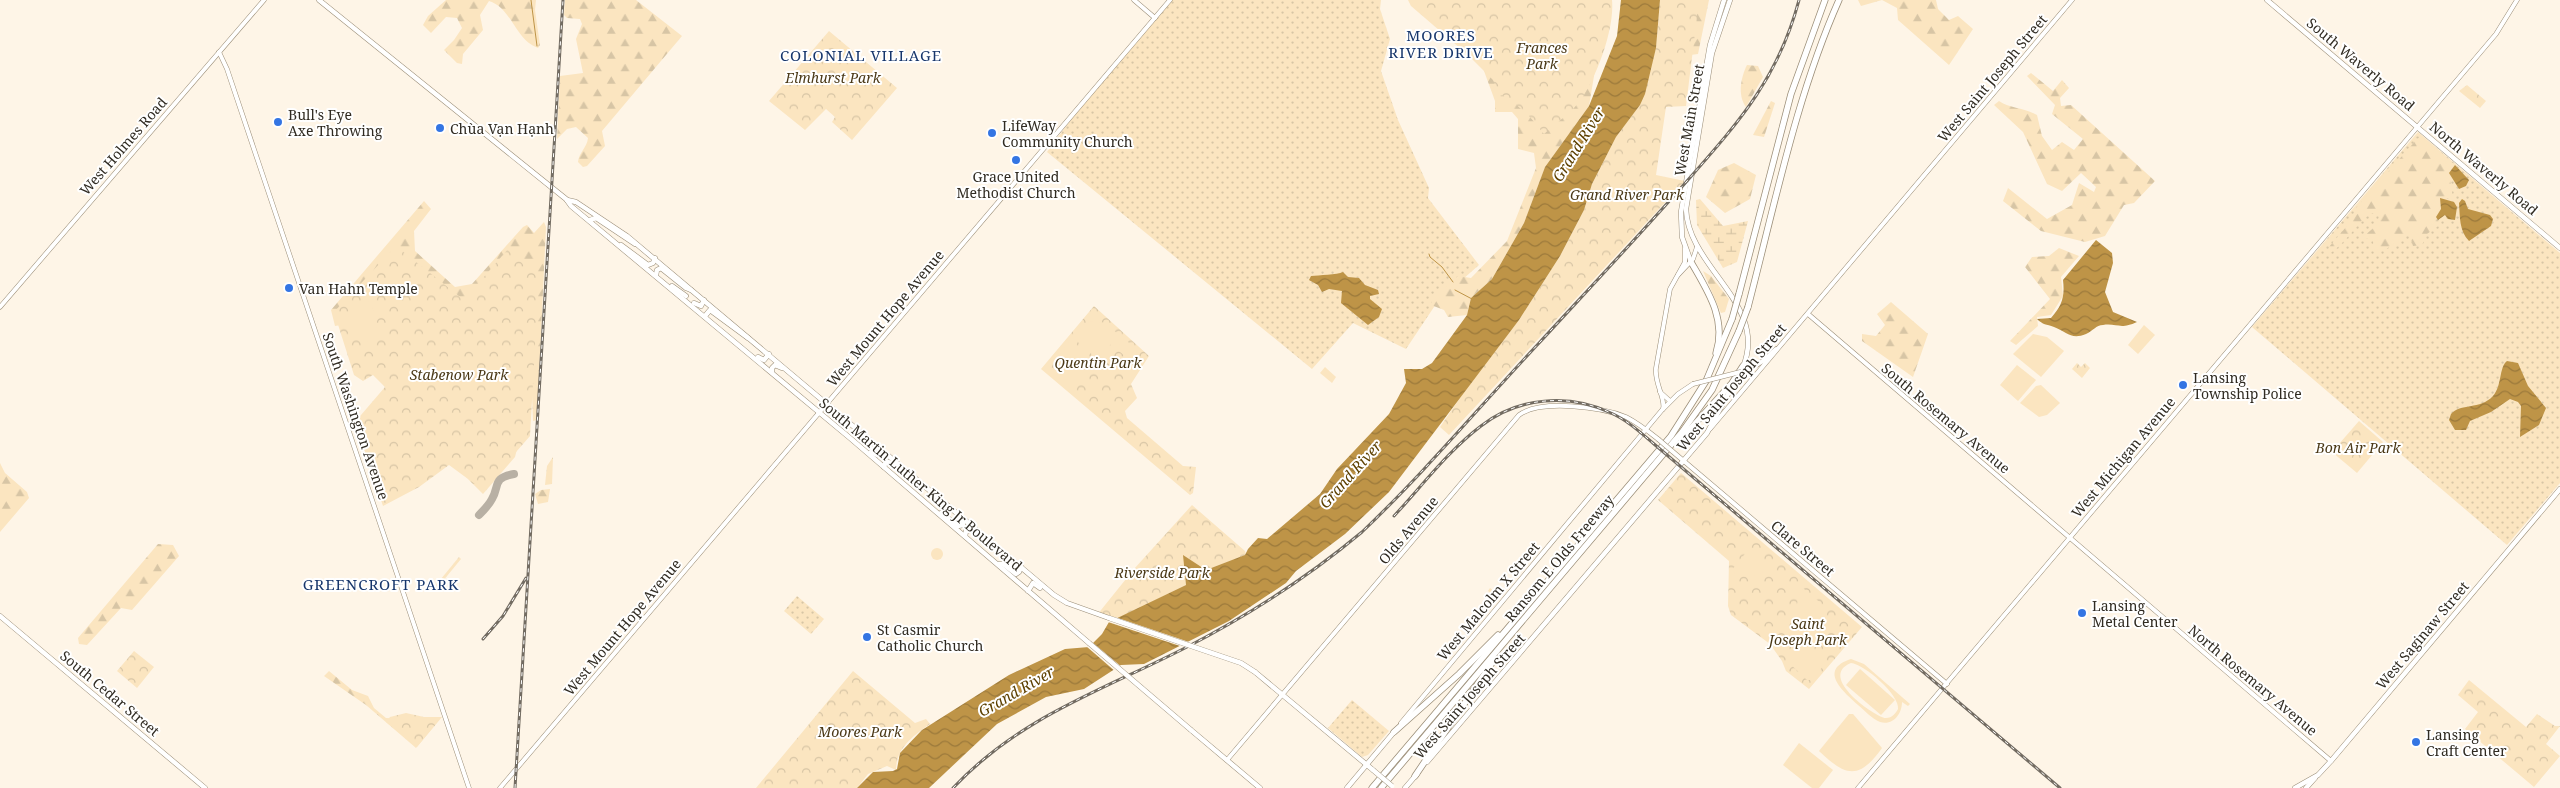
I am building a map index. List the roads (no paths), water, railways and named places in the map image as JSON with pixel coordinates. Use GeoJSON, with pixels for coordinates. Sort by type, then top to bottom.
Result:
{"type":"FeatureCollection","features":[{"type":"Feature","properties":{"kind":"highway"},"geometry":{"type":"LineString","coordinates":[[1691,406],[1717,359],[1732,319],[1791,94],[1826,0]]}},
{"type":"Feature","properties":{"kind":"highway","name":"Ransom E Olds Freeway"},"geometry":{"type":"LineString","coordinates":[[1381,788],[1627,498],[1703,404],[1723,369],[1748,307],[1797,117],[1815,62],[1840,0]]}},
{"type":"Feature","properties":{"kind":"highway"},"geometry":{"type":"LineString","coordinates":[[1691,262],[1714,305],[1720,333],[1715,356],[1691,406]]}},
{"type":"Feature","properties":{"kind":"highway"},"geometry":{"type":"LineString","coordinates":[[1627,498],[1746,368]]}},
{"type":"Feature","properties":{"kind":"highway","name":"Ransom E Olds Freeway"},"geometry":{"type":"LineString","coordinates":[[1372,788],[1658,451],[1691,406]]}},
{"type":"Feature","properties":{"kind":"highway"},"geometry":{"type":"LineString","coordinates":[[1394,732],[1467,666],[1544,586]]}},
{"type":"Feature","properties":{"kind":"highway"},"geometry":{"type":"LineString","coordinates":[[1415,776],[1481,676],[1535,606]]}},
{"type":"Feature","properties":{"kind":"main road","name":"South Martin Luther King Jr Boulevard"},"geometry":{"type":"LineString","coordinates":[[319,0],[566,199],[836,426],[1260,788]]}},
{"type":"Feature","properties":{"kind":"main road"},"geometry":{"type":"LineString","coordinates":[[1714,38],[1724,0]]}},
{"type":"Feature","properties":{"kind":"main road"},"geometry":{"type":"LineString","coordinates":[[1714,38],[1730,0]]}},
{"type":"Feature","properties":{"kind":"main road","name":"South Waverly Road"},"geometry":{"type":"LineString","coordinates":[[2267,0],[2417,126]]}},
{"type":"Feature","properties":{"kind":"main road","name":"West Main Street"},"geometry":{"type":"LineString","coordinates":[[1697,247],[1688,226],[1686,203],[1714,38]]}},
{"type":"Feature","properties":{"kind":"main road","name":"West Main Street"},"geometry":{"type":"LineString","coordinates":[[1691,262],[1681,231],[1681,212],[1714,38]]}},
{"type":"Feature","properties":{"kind":"main road","name":"North Waverly Road"},"geometry":{"type":"LineString","coordinates":[[2417,126],[2560,248]]}},
{"type":"Feature","properties":{"kind":"main road","name":"South Martin Luther King Jr Boulevard"},"geometry":{"type":"LineString","coordinates":[[566,199],[576,202],[599,216],[655,258],[1054,595],[1067,603],[1241,663],[1256,672],[1393,787]]}},
{"type":"Feature","properties":{"kind":"main road"},"geometry":{"type":"LineString","coordinates":[[590,220],[596,218],[631,243],[641,247]]}},
{"type":"Feature","properties":{"kind":"main road"},"geometry":{"type":"LineString","coordinates":[[618,243],[627,247],[648,265],[653,263],[655,258]]}},
{"type":"Feature","properties":{"kind":"main road"},"geometry":{"type":"LineString","coordinates":[[1697,247],[1733,297],[1745,320],[1748,344],[1746,368],[1707,433]]}},
{"type":"Feature","properties":{"kind":"main road"},"geometry":{"type":"LineString","coordinates":[[656,275],[657,270],[661,268],[686,288],[693,290]]}},
{"type":"Feature","properties":{"kind":"main road"},"geometry":{"type":"LineString","coordinates":[[666,284],[676,288],[697,306],[702,305],[704,300]]}},
{"type":"Feature","properties":{"kind":"main road"},"geometry":{"type":"LineString","coordinates":[[704,316],[710,310],[743,336],[752,340]]}},
{"type":"Feature","properties":{"kind":"main road"},"geometry":{"type":"LineString","coordinates":[[723,331],[729,333],[762,360],[766,359],[769,354]]}},
{"type":"Feature","properties":{"kind":"main road"},"geometry":{"type":"LineString","coordinates":[[772,372],[772,368],[776,365],[807,390],[815,392]]}},
{"type":"Feature","properties":{"kind":"main road"},"geometry":{"type":"LineString","coordinates":[[836,426],[844,429],[875,455],[880,453],[881,448]]}},
{"type":"Feature","properties":{"kind":"main road","name":"West Saint Joseph Street"},"geometry":{"type":"LineString","coordinates":[[1405,788],[1707,433]]}},
{"type":"Feature","properties":{"kind":"main road"},"geometry":{"type":"LineString","coordinates":[[884,467],[886,460],[891,461],[914,481],[923,484]]}},
{"type":"Feature","properties":{"kind":"main road","name":"West Saginaw Street"},"geometry":{"type":"LineString","coordinates":[[2295,788],[2318,775],[2331,762],[2560,489]]}},
{"type":"Feature","properties":{"kind":"main road"},"geometry":{"type":"LineString","coordinates":[[938,513],[945,515],[960,526],[964,524],[964,519]]}},
{"type":"Feature","properties":{"kind":"main road"},"geometry":{"type":"LineString","coordinates":[[965,536],[966,531],[971,530],[980,537],[988,539]]}},
{"type":"Feature","properties":{"kind":"main road"},"geometry":{"type":"LineString","coordinates":[[997,564],[1002,564],[1016,574],[1019,572],[1020,567]]}},
{"type":"Feature","properties":{"kind":"main road"},"geometry":{"type":"LineString","coordinates":[[1028,591],[1031,584],[1034,584],[1048,594],[1054,595]]}},
{"type":"Feature","properties":{"kind":"main road","name":"South Cedar Street"},"geometry":{"type":"LineString","coordinates":[[0,616],[204,788]]}},
{"type":"Feature","properties":{"kind":"main road","name":"West Malcolm X Street"},"geometry":{"type":"LineString","coordinates":[[1347,788],[1394,732]]}},
{"type":"Feature","properties":{"kind":"main road"},"geometry":{"type":"LineString","coordinates":[[2306,788],[2318,775]]}},
{"type":"Feature","properties":{"kind":"street","name":"West Holmes Road"},"geometry":{"type":"LineString","coordinates":[[0,307],[264,0]]}},
{"type":"Feature","properties":{"kind":"street"},"geometry":{"type":"LineString","coordinates":[[1134,0],[1155,18]]}},
{"type":"Feature","properties":{"kind":"street","name":"West Mount Hope Avenue"},"geometry":{"type":"LineString","coordinates":[[500,788],[1170,0]]}},
{"type":"Feature","properties":{"kind":"street","name":"West Saint Joseph Street"},"geometry":{"type":"LineString","coordinates":[[1707,433],[2072,0]]}},
{"type":"Feature","properties":{"kind":"street","name":"West Michigan Avenue"},"geometry":{"type":"LineString","coordinates":[[1858,788],[2496,34],[2517,0]]}},
{"type":"Feature","properties":{"kind":"street","name":"South Washington Avenue"},"geometry":{"type":"LineString","coordinates":[[219,52],[228,69],[469,788]]}},
{"type":"Feature","properties":{"kind":"street","name":"West Main Street"},"geometry":{"type":"LineString","coordinates":[[1675,278],[1691,262],[1697,247]]}},
{"type":"Feature","properties":{"kind":"street","name":"West Main Street"},"geometry":{"type":"LineString","coordinates":[[1662,410],[1664,404],[1657,388],[1656,368],[1669,291],[1684,263],[1685,248]]}},
{"type":"Feature","properties":{"kind":"street","name":"South Rosemary Avenue"},"geometry":{"type":"LineString","coordinates":[[1808,314],[2070,538]]}},
{"type":"Feature","properties":{"kind":"street"},"geometry":{"type":"LineString","coordinates":[[1646,429],[1670,401],[1693,384],[1746,368],[1766,359],[1784,342]]}},
{"type":"Feature","properties":{"kind":"street"},"geometry":{"type":"LineString","coordinates":[[1657,388],[1670,401]]}},
{"type":"Feature","properties":{"kind":"street","name":"Olds Avenue"},"geometry":{"type":"LineString","coordinates":[[1227,760],[1519,415],[1534,408],[1575,408],[1620,415],[1646,429]]}},
{"type":"Feature","properties":{"kind":"street","name":"Clare Street"},"geometry":{"type":"LineString","coordinates":[[1646,429],[1947,684]]}},
{"type":"Feature","properties":{"kind":"street","name":"West Malcolm X Street"},"geometry":{"type":"LineString","coordinates":[[1394,732],[1646,429]]}},
{"type":"Feature","properties":{"kind":"street","name":"North Rosemary Avenue"},"geometry":{"type":"LineString","coordinates":[[2070,538],[2331,762]]}},
{"type":"Feature","properties":{"kind":"water","name":"Grand River"},"geometry":{"type":"Polygon","coordinates":[[[1621,0],[1660,0],[1656,48],[1645,94],[1640,105],[1616,137],[1592,184],[1584,210],[1560,256],[1519,320],[1389,492],[1345,534],[1296,571],[1286,583],[1229,621],[1144,664],[1121,665],[1084,689],[1046,697],[997,724],[929,788],[857,788],[873,772],[897,769],[900,753],[922,730],[1009,675],[1065,649],[1089,647],[1102,634],[1109,622],[1186,585],[1183,555],[1206,570],[1245,555],[1258,538],[1267,539],[1320,494],[1337,469],[1389,414],[1406,383],[1404,369],[1422,369],[1432,363],[1467,315],[1471,298],[1492,279],[1524,223],[1545,167],[1589,106],[1617,36],[1621,0]]]}},
{"type":"Feature","properties":{"kind":"water"},"geometry":{"type":"Polygon","coordinates":[[[2455,165],[2469,180],[2466,186],[2459,189],[2449,173],[2455,165]]]}},
{"type":"Feature","properties":{"kind":"water"},"geometry":{"type":"Polygon","coordinates":[[[2440,198],[2454,202],[2457,207],[2455,220],[2448,219],[2445,215],[2438,220],[2436,217],[2441,209],[2440,198]]]}},
{"type":"Feature","properties":{"kind":"water"},"geometry":{"type":"Polygon","coordinates":[[[2462,199],[2465,201],[2468,209],[2490,215],[2493,219],[2491,226],[2469,241],[2463,233],[2461,223],[2459,203],[2462,199]]]}},
{"type":"Feature","properties":{"kind":"water"},"geometry":{"type":"Polygon","coordinates":[[[2096,240],[2112,253],[2113,263],[2105,292],[2113,312],[2137,322],[2122,326],[2101,325],[2081,336],[2069,335],[2037,319],[2051,318],[2058,309],[2064,291],[2063,280],[2096,240]]]}},
{"type":"Feature","properties":{"kind":"water"},"geometry":{"type":"Polygon","coordinates":[[[1343,272],[1348,277],[1359,278],[1365,285],[1378,290],[1379,294],[1370,296],[1370,299],[1382,309],[1379,317],[1368,325],[1341,303],[1342,291],[1329,289],[1322,292],[1318,285],[1309,280],[1311,276],[1343,272]]]}},
{"type":"Feature","properties":{"kind":"water"},"geometry":{"type":"Polygon","coordinates":[[[2507,361],[2518,363],[2528,386],[2546,408],[2539,425],[2520,437],[2521,406],[2518,402],[2510,399],[2491,412],[2470,421],[2466,430],[2455,430],[2449,420],[2451,414],[2460,409],[2482,403],[2493,396],[2498,387],[2504,364],[2507,361]]]}},
{"type":"Feature","properties":{"kind":"waterway"},"geometry":{"type":"LineString","coordinates":[[531,0],[537,46]]}},
{"type":"Feature","properties":{"kind":"waterway"},"geometry":{"type":"LineString","coordinates":[[1429,254],[1453,282]]}},
{"type":"Feature","properties":{"kind":"waterway"},"geometry":{"type":"LineString","coordinates":[[1455,290],[1472,299]]}},
{"type":"Feature","properties":{"kind":"railway"},"geometry":{"type":"LineString","coordinates":[[515,788],[563,0]]}},
{"type":"Feature","properties":{"kind":"railway"},"geometry":{"type":"LineString","coordinates":[[953,788],[979,763],[1006,742],[1034,724],[1092,692],[1185,648],[1232,622],[1299,580],[1362,532],[1430,462],[1645,228],[1736,124],[1766,80],[1779,56],[1799,0]]}},
{"type":"Feature","properties":{"kind":"railway"},"geometry":{"type":"LineString","coordinates":[[1394,516],[1446,458],[1469,436],[1495,416],[1527,404],[1544,401],[1578,403],[1611,413],[1628,423],[1644,436],[2060,788]]}},
{"type":"Feature","properties":{"kind":"railway"},"geometry":{"type":"LineString","coordinates":[[483,639],[503,616],[526,578]]}},
{"type":"Feature","properties":{"kind":"place","name":"Bull's Eye Axe Throwing"},"geometry":{"type":"Point","coordinates":[278,122]}},
{"type":"Feature","properties":{"kind":"place","name":"Chùa Vạn Hạnh"},"geometry":{"type":"Point","coordinates":[440,128]}},
{"type":"Feature","properties":{"kind":"place","name":"LifeWay Community Church"},"geometry":{"type":"Point","coordinates":[992,133]}},
{"type":"Feature","properties":{"kind":"place","name":"Grace United Methodist Church"},"geometry":{"type":"Point","coordinates":[1016,160]}},
{"type":"Feature","properties":{"kind":"place","name":"Van Hahn Temple"},"geometry":{"type":"Point","coordinates":[289,288]}},
{"type":"Feature","properties":{"kind":"place","name":"Lansing Township Police"},"geometry":{"type":"Point","coordinates":[2183,385]}},
{"type":"Feature","properties":{"kind":"place","name":"Lansing Metal Center"},"geometry":{"type":"Point","coordinates":[2082,613]}},
{"type":"Feature","properties":{"kind":"place","name":"St Casmir Catholic Church"},"geometry":{"type":"Point","coordinates":[867,637]}},
{"type":"Feature","properties":{"kind":"place","name":"Lansing Craft Center"},"geometry":{"type":"Point","coordinates":[2416,742]}},
{"type":"Feature","properties":{"kind":"district","name":"MOORES RIVER DRIVE"},"geometry":{"type":"Point","coordinates":[1441,44]}},
{"type":"Feature","properties":{"kind":"district","name":"COLONIAL VILLAGE"},"geometry":{"type":"Point","coordinates":[861,55]}},
{"type":"Feature","properties":{"kind":"district","name":"GREENCROFT PARK"},"geometry":{"type":"Point","coordinates":[381,584]}},
{"type":"Feature","properties":{"kind":"park label","name":"Frances Park"},"geometry":{"type":"Point","coordinates":[1542,56]}},
{"type":"Feature","properties":{"kind":"park label","name":"Elmhurst Park"},"geometry":{"type":"Point","coordinates":[833,77]}},
{"type":"Feature","properties":{"kind":"park label","name":"Grand River Park"},"geometry":{"type":"Point","coordinates":[1627,194]}},
{"type":"Feature","properties":{"kind":"park label","name":"Quentin Park"},"geometry":{"type":"Point","coordinates":[1098,362]}},
{"type":"Feature","properties":{"kind":"park label","name":"Stabenow Park"},"geometry":{"type":"Point","coordinates":[459,374]}},
{"type":"Feature","properties":{"kind":"park label","name":"Bon Air Park"},"geometry":{"type":"Point","coordinates":[2358,447]}},
{"type":"Feature","properties":{"kind":"park label","name":"Riverside Park"},"geometry":{"type":"Point","coordinates":[1162,572]}},
{"type":"Feature","properties":{"kind":"park label","name":"Saint Joseph Park"},"geometry":{"type":"Point","coordinates":[1808,632]}},
{"type":"Feature","properties":{"kind":"park label","name":"Moores Park"},"geometry":{"type":"Point","coordinates":[860,731]}}]}
